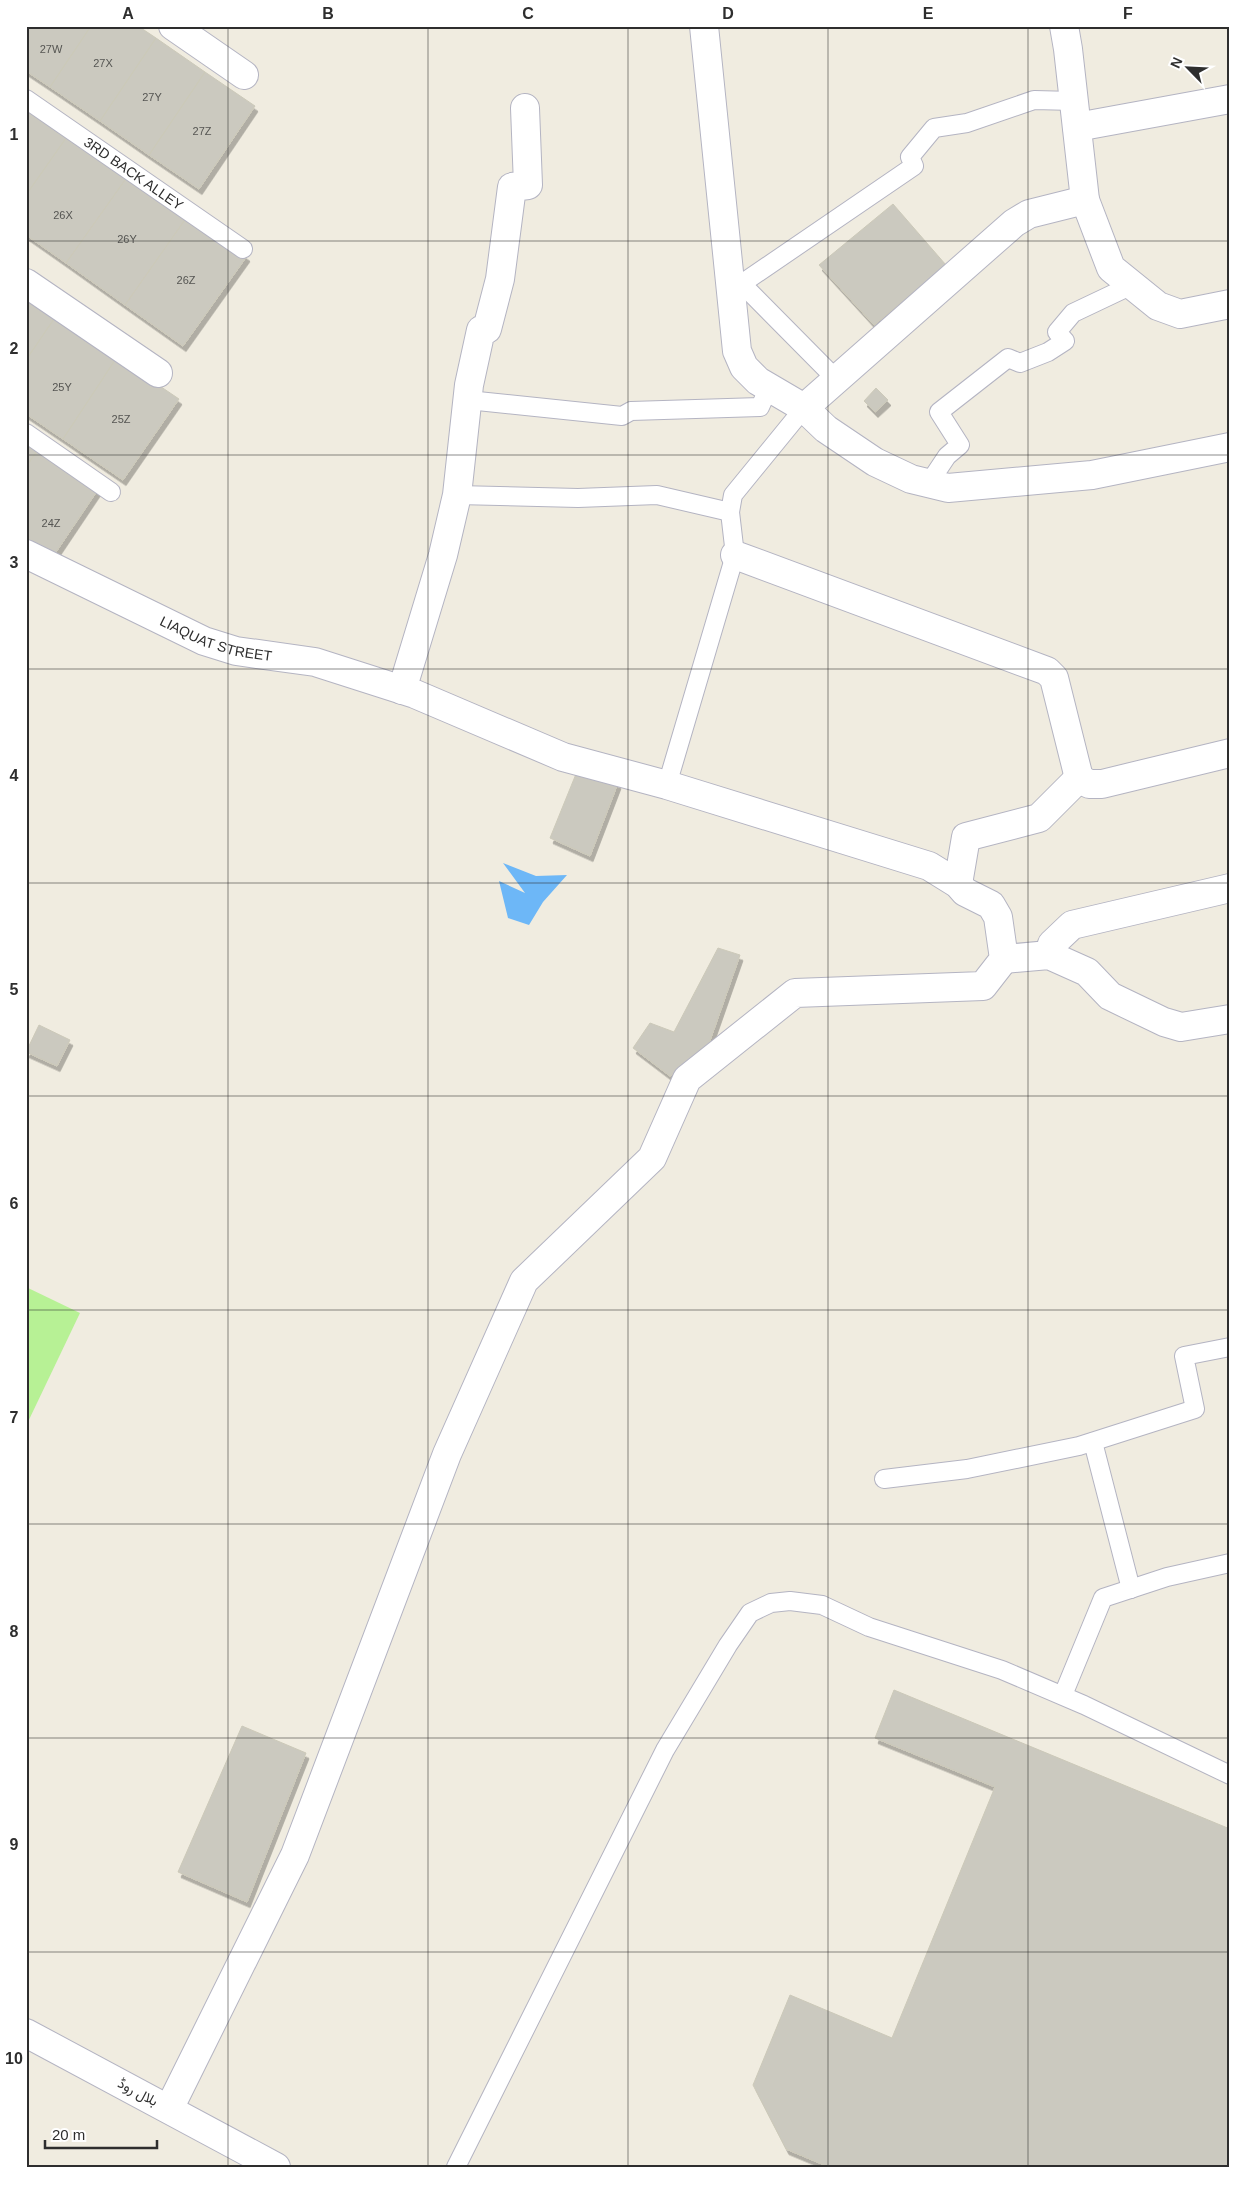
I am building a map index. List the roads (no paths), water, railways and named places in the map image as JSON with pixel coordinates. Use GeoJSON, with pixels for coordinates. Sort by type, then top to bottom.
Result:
{"type":"FeatureCollection","features":[{"type":"Feature","properties":{"kind":"street"},"geometry":{"type":"LineString","coordinates":[[173,26],[244,75]]}},
{"type":"Feature","properties":{"kind":"street"},"geometry":{"type":"LineString","coordinates":[[704,26],[736,287],[737,351],[744,367],[758,381],[804,408],[826,429],[875,462],[911,478],[948,488],[1092,474],[1230,448]]}},
{"type":"Feature","properties":{"kind":"street"},"geometry":{"type":"LineString","coordinates":[[1064,26],[1085,200],[1111,268],[1158,306],[1180,314],[1230,304]]}},
{"type":"Feature","properties":{"kind":"street"},"geometry":{"type":"LineString","coordinates":[[1076,114],[1230,99]]}},
{"type":"Feature","properties":{"kind":"street"},"geometry":{"type":"LineString","coordinates":[[408,692],[457,495],[469,385],[481,330],[487,329],[500,279],[512,187],[528,185],[525,108]]}},
{"type":"Feature","properties":{"kind":"street"},"geometry":{"type":"LineString","coordinates":[[804,408],[1014,223],[1029,214],[1085,200]]}},
{"type":"Feature","properties":{"kind":"street"},"geometry":{"type":"LineString","coordinates":[[26,283],[158,374]]}},
{"type":"Feature","properties":{"kind":"street","name":"LIAQUAT STREET"},"geometry":{"type":"LineString","coordinates":[[26,554],[204,641],[236,651],[315,662],[408,692],[563,757],[667,785],[929,866],[958,884],[965,892],[991,905],[998,917],[1004,959]]}},
{"type":"Feature","properties":{"kind":"street"},"geometry":{"type":"LineString","coordinates":[[735,555],[1047,671],[1054,678],[1079,778],[1088,784],[1102,784],[1230,753]]}},
{"type":"Feature","properties":{"kind":"street"},"geometry":{"type":"LineString","coordinates":[[958,884],[966,837],[1039,818],[1079,778]]}},
{"type":"Feature","properties":{"kind":"street"},"geometry":{"type":"LineString","coordinates":[[1048,955],[1052,944],[1072,925],[1230,888]]}},
{"type":"Feature","properties":{"kind":"street"},"geometry":{"type":"LineString","coordinates":[[168,2109],[295,1855],[447,1454],[524,1281],[652,1158],[687,1079],[795,993],[983,986],[1004,959],[1048,955],[1087,972],[1110,996],[1164,1022],[1181,1027],[1230,1019]]}},
{"type":"Feature","properties":{"kind":"street","name":"بلال روڈ"},"geometry":{"type":"LineString","coordinates":[[31,2044],[168,2109],[244,2159],[276,2167]]}},
{"type":"Feature","properties":{"kind":"lane","name":"3RD BACK ALLEY"},"geometry":{"type":"LineString","coordinates":[[26,98],[243,248]]}},
{"type":"Feature","properties":{"kind":"lane"},"geometry":{"type":"LineString","coordinates":[[836,379],[736,287],[914,166],[910,157],[934,128],[967,123],[1034,100],[1076,114]]}},
{"type":"Feature","properties":{"kind":"lane"},"geometry":{"type":"LineString","coordinates":[[929,483],[947,456],[960,445],[938,412],[1008,358],[1020,363],[1048,352],[1065,341],[1057,332],[1073,312],[1132,285]]}},
{"type":"Feature","properties":{"kind":"lane"},"geometry":{"type":"LineString","coordinates":[[468,400],[622,416],[631,411],[760,407],[769,387]]}},
{"type":"Feature","properties":{"kind":"lane"},"geometry":{"type":"LineString","coordinates":[[667,785],[735,555],[730,512],[733,495],[804,408]]}},
{"type":"Feature","properties":{"kind":"lane"},"geometry":{"type":"LineString","coordinates":[[26,433],[111,492]]}},
{"type":"Feature","properties":{"kind":"lane"},"geometry":{"type":"LineString","coordinates":[[457,495],[578,498],[657,495],[730,512]]}},
{"type":"Feature","properties":{"kind":"lane"},"geometry":{"type":"LineString","coordinates":[[884,1479],[967,1469],[1093,1442],[1195,1409],[1184,1356],[1230,1347]]}},
{"type":"Feature","properties":{"kind":"lane"},"geometry":{"type":"LineString","coordinates":[[1093,1442],[1131,1589]]}},
{"type":"Feature","properties":{"kind":"lane"},"geometry":{"type":"LineString","coordinates":[[1063,1695],[1102,1598],[1168,1577],[1230,1563]]}},
{"type":"Feature","properties":{"kind":"lane"},"geometry":{"type":"LineString","coordinates":[[456,2167],[665,1750],[728,1645],[750,1613],[771,1603],[790,1601],[822,1606],[869,1626],[1002,1670],[1063,1695],[1230,1775]]}},
{"type":"Feature","properties":{"kind":"water"},"geometry":{"type":"Polygon","coordinates":[[[503,863],[536,876],[567,875],[543,902],[529,925],[508,918],[499,881],[525,893],[503,863]]]}}]}
